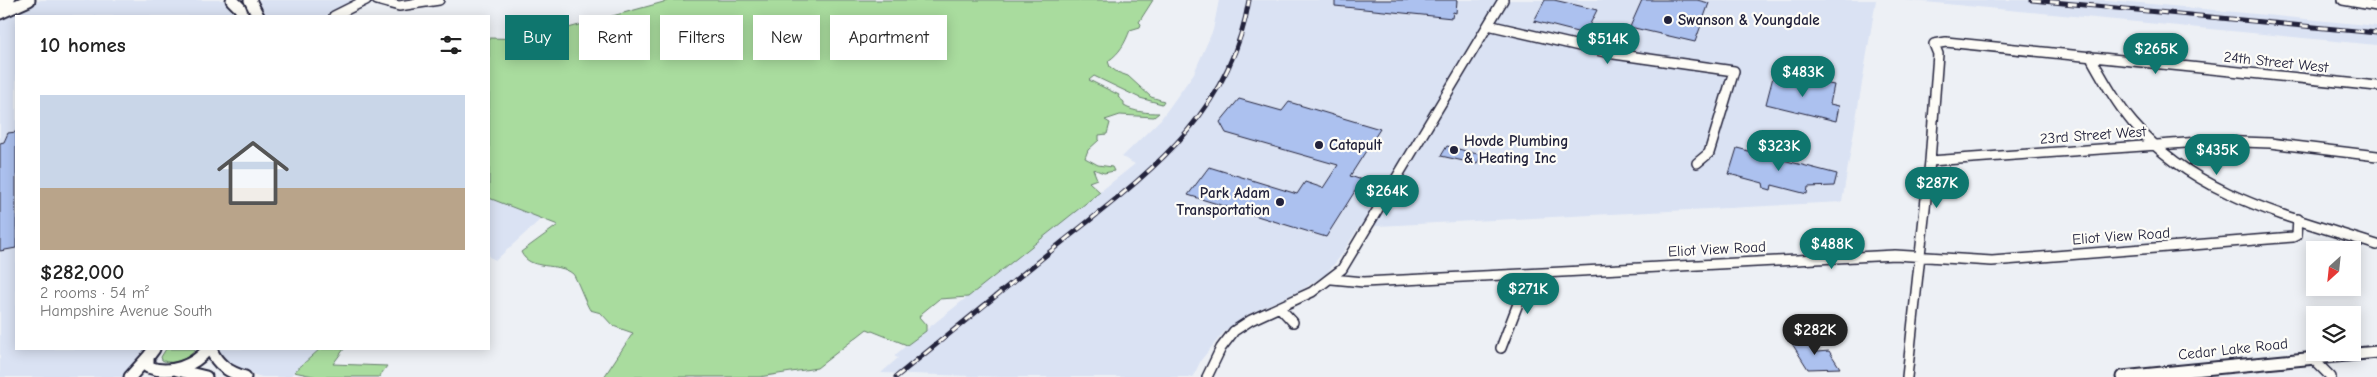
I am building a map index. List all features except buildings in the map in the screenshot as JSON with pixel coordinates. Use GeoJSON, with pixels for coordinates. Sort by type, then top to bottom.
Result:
{"type":"FeatureCollection","features":[{"type":"Feature","properties":{"kind":"street"},"geometry":{"type":"LineString","coordinates":[[0,4],[9,0]]}},
{"type":"Feature","properties":{"kind":"street"},"geometry":{"type":"LineString","coordinates":[[0,13],[29,0]]}},
{"type":"Feature","properties":{"kind":"street"},"geometry":{"type":"LineString","coordinates":[[232,0],[240,8],[243,15]]}},
{"type":"Feature","properties":{"kind":"street"},"geometry":{"type":"LineString","coordinates":[[250,0],[258,15]]}},
{"type":"Feature","properties":{"kind":"street"},"geometry":{"type":"LineString","coordinates":[[336,15],[366,0]]}},
{"type":"Feature","properties":{"kind":"street"},"geometry":{"type":"LineString","coordinates":[[377,0],[399,6],[439,0]]}},
{"type":"Feature","properties":{"kind":"street"},"geometry":{"type":"LineString","coordinates":[[1207,377],[1218,352],[1233,332],[1259,316],[1303,297],[1342,269],[1503,0]]}},
{"type":"Feature","properties":{"kind":"street"},"geometry":{"type":"LineString","coordinates":[[2343,0],[2377,6]]}},
{"type":"Feature","properties":{"kind":"street"},"geometry":{"type":"LineString","coordinates":[[1488,25],[1614,54],[1734,71],[1709,154],[1697,163]]}},
{"type":"Feature","properties":{"kind":"street","name":"24th Street West"},"geometry":{"type":"LineString","coordinates":[[1930,161],[1938,54],[1934,44],[1946,42],[2377,86]]}},
{"type":"Feature","properties":{"kind":"street"},"geometry":{"type":"LineString","coordinates":[[2090,56],[2124,112],[2180,167],[2222,192],[2377,245]]}},
{"type":"Feature","properties":{"kind":"street","name":"23rd Street West"},"geometry":{"type":"LineString","coordinates":[[1930,161],[2156,144],[2246,141],[2377,156]]}},
{"type":"Feature","properties":{"kind":"street"},"geometry":{"type":"LineString","coordinates":[[1907,377],[1930,161]]}},
{"type":"Feature","properties":{"kind":"street","name":"Eliot View Road"},"geometry":{"type":"LineString","coordinates":[[1332,278],[1364,282],[1920,255],[1992,261],[2293,237],[2297,235],[2299,229],[2298,219]]}},
{"type":"Feature","properties":{"kind":"street"},"geometry":{"type":"LineString","coordinates":[[1501,348],[1529,275]]}},
{"type":"Feature","properties":{"kind":"street"},"geometry":{"type":"LineString","coordinates":[[1280,308],[1293,322]]}},
{"type":"Feature","properties":{"kind":"street"},"geometry":{"type":"LineString","coordinates":[[169,373],[194,362],[209,350]]}},
{"type":"Feature","properties":{"kind":"street"},"geometry":{"type":"LineString","coordinates":[[210,350],[213,358],[219,365],[245,377]]}},
{"type":"Feature","properties":{"kind":"street","name":"Cedar Lake Road"},"geometry":{"type":"LineString","coordinates":[[2361,353],[2377,352]]}},
{"type":"Feature","properties":{"kind":"street"},"geometry":{"type":"LineString","coordinates":[[151,353],[146,364],[150,369],[159,372],[206,377]]}},
{"type":"Feature","properties":{"kind":"street"},"geometry":{"type":"LineString","coordinates":[[130,377],[151,353]]}},
{"type":"Feature","properties":{"kind":"street","name":"Cedar Lake Road"},"geometry":{"type":"LineString","coordinates":[[2122,377],[2306,358]]}},
{"type":"Feature","properties":{"kind":"street"},"geometry":{"type":"LineString","coordinates":[[2315,361],[2330,377]]}},
{"type":"Feature","properties":{"kind":"shaded area"},"geometry":{"type":"Polygon","coordinates":[[[41,0],[226,0],[238,15],[15,15],[15,350],[144,350],[123,377],[0,377],[0,17],[41,0]]]}},
{"type":"Feature","properties":{"kind":"shaded area"},"geometry":{"type":"Polygon","coordinates":[[[258,0],[357,0],[327,15],[264,15],[258,0]]]}},
{"type":"Feature","properties":{"kind":"shaded area"},"geometry":{"type":"Polygon","coordinates":[[[1219,0],[1876,0],[1842,202],[1359,227],[1340,257],[1326,274],[1303,289],[1249,314],[1224,332],[1201,360],[1193,377],[1001,377],[881,373],[898,358],[894,356],[907,345],[1135,164],[1122,157],[1161,119],[1194,73],[1213,30],[1219,0]]]}},
{"type":"Feature","properties":{"kind":"shaded area"},"geometry":{"type":"Polygon","coordinates":[[[1904,0],[2108,0],[2214,10],[2377,26],[2377,45],[1904,0]]]}},
{"type":"Feature","properties":{"kind":"shaded area"},"geometry":{"type":"Polygon","coordinates":[[[490,198],[542,218],[496,260],[490,257],[490,198]]]}},
{"type":"Feature","properties":{"kind":"shaded area"},"geometry":{"type":"Polygon","coordinates":[[[219,350],[319,350],[289,377],[262,377],[241,371],[229,366],[220,357],[219,350]]]}},
{"type":"Feature","properties":{"kind":"green space"},"geometry":{"type":"Polygon","coordinates":[[[671,0],[1153,0],[1139,22],[1141,24],[1140,27],[1130,30],[1122,47],[1108,61],[1110,67],[1128,76],[1151,97],[1164,101],[1162,104],[1140,98],[1094,76],[1089,80],[1119,95],[1118,97],[1124,102],[1124,106],[1132,110],[1159,113],[1154,117],[1120,115],[1105,120],[1110,123],[1107,134],[1099,135],[1099,140],[1088,150],[1085,158],[1098,165],[1112,167],[1114,171],[1104,173],[1093,169],[1097,179],[1089,182],[1100,192],[968,297],[939,299],[919,317],[926,325],[926,331],[907,345],[867,329],[817,368],[759,377],[604,377],[633,333],[613,326],[601,313],[590,310],[573,274],[560,268],[531,262],[525,258],[521,252],[558,225],[490,198],[490,38],[505,38],[505,60],[569,60],[569,28],[579,25],[579,60],[650,60],[650,15],[616,15],[671,0]]]}},
{"type":"Feature","properties":{"kind":"green space"},"geometry":{"type":"Polygon","coordinates":[[[165,350],[195,350],[189,356],[175,362],[166,362],[161,357],[165,350]]]}},
{"type":"Feature","properties":{"kind":"green space"},"geometry":{"type":"Polygon","coordinates":[[[319,350],[343,350],[333,364],[387,366],[379,377],[318,377],[294,372],[319,350]]]}},
{"type":"Feature","properties":{"kind":"railway"},"geometry":{"type":"LineString","coordinates":[[896,377],[1117,198],[1176,144],[1201,114],[1222,80],[1238,43],[1249,0]]}},
{"type":"Feature","properties":{"kind":"railway"},"geometry":{"type":"LineString","coordinates":[[2032,0],[2377,33]]}},
{"type":"Feature","properties":{"kind":"place","name":"Swanson & Youngdale"},"geometry":{"type":"Point","coordinates":[1668,20]}},
{"type":"Feature","properties":{"kind":"place","name":"Catapult"},"geometry":{"type":"Point","coordinates":[1319,145]}},
{"type":"Feature","properties":{"kind":"place","name":"Hovde Plumbing & Heating Inc"},"geometry":{"type":"Point","coordinates":[1454,150]}},
{"type":"Feature","properties":{"kind":"place","name":"Park Adam Transportation"},"geometry":{"type":"Point","coordinates":[1280,202]}}]}
